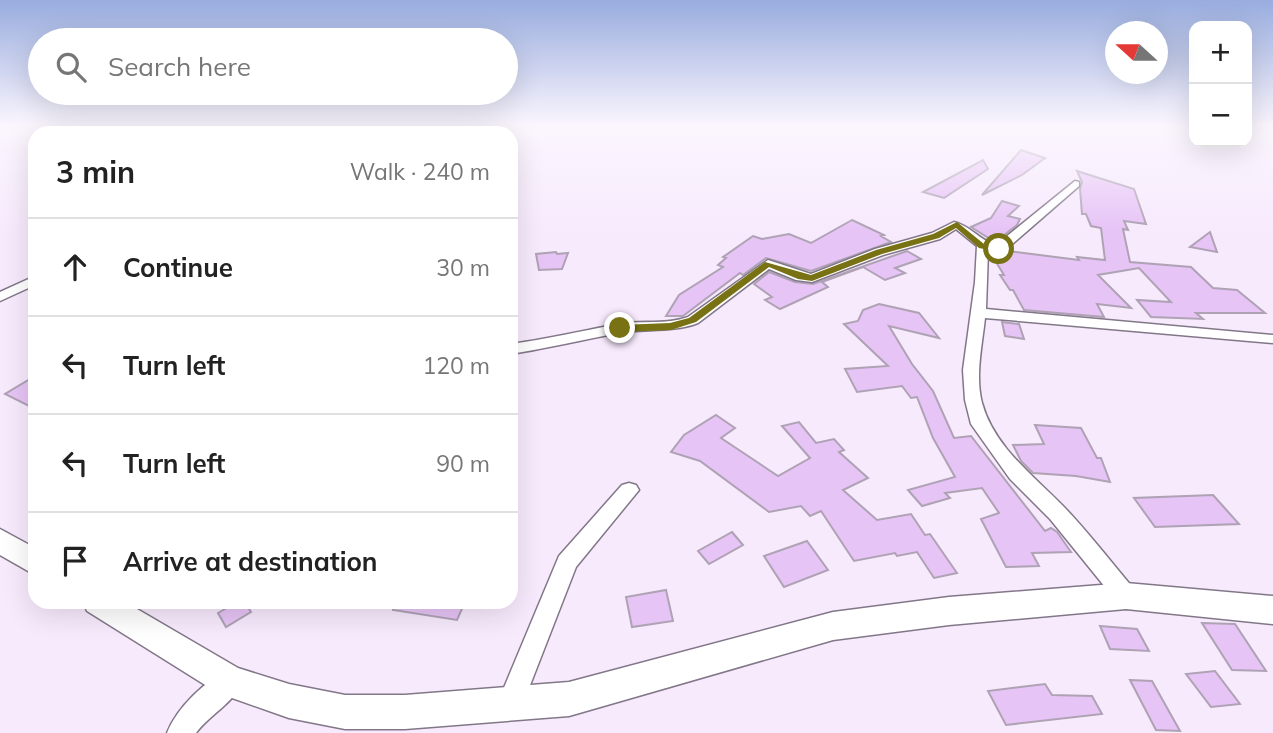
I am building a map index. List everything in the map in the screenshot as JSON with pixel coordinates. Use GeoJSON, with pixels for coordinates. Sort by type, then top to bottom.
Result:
{"type":"FeatureCollection","features":[{"type":"Feature","properties":{"kind":"street"},"geometry":{"type":"LineString","coordinates":[[518,348],[570,341],[620,328],[680,325],[692,320],[768,264],[801,277],[812,278],[879,252],[936,236],[957,225],[982,247],[999,249],[1075,184]]}},
{"type":"Feature","properties":{"kind":"street"},"geometry":{"type":"LineString","coordinates":[[982,247],[982,282],[971,370],[973,400],[981,424],[1017,474],[1057,513],[1126,596]]}},
{"type":"Feature","properties":{"kind":"street"},"geometry":{"type":"LineString","coordinates":[[0,297],[28,283]]}},
{"type":"Feature","properties":{"kind":"street"},"geometry":{"type":"LineString","coordinates":[[978,313],[1273,339]]}},
{"type":"Feature","properties":{"kind":"street"},"geometry":{"type":"LineString","coordinates":[[511,702],[559,576],[576,551],[629,490]]}},
{"type":"Feature","properties":{"kind":"street"},"geometry":{"type":"LineString","coordinates":[[0,540],[28,558]]}},
{"type":"Feature","properties":{"kind":"street"},"geometry":{"type":"LineString","coordinates":[[110,609],[230,682],[289,701],[345,712],[405,712],[569,699],[833,626],[949,611],[1126,596],[1273,610]]}},
{"type":"Feature","properties":{"kind":"street"},"geometry":{"type":"LineString","coordinates":[[180,733],[194,713],[230,682]]}},
{"type":"Feature","properties":{"kind":"building"},"geometry":{"type":"Polygon","coordinates":[[[983,160],[988,169],[944,198],[923,192],[983,160]]]}},
{"type":"Feature","properties":{"kind":"building"},"geometry":{"type":"Polygon","coordinates":[[[1012,160],[1042,160],[1022,175],[982,195],[1012,160]]]}},
{"type":"Feature","properties":{"kind":"building"},"geometry":{"type":"Polygon","coordinates":[[[1077,171],[1134,189],[1146,224],[1124,221],[1128,230],[1123,229],[1130,262],[1191,267],[1213,288],[1237,290],[1265,313],[1196,313],[1203,319],[1151,317],[1137,300],[1171,302],[1139,268],[1098,275],[1131,308],[1097,304],[1104,317],[1024,310],[1013,290],[1010,290],[1000,275],[1004,275],[991,254],[1003,255],[1008,251],[1079,260],[1077,257],[1105,260],[1101,228],[1091,226],[1086,214],[1082,214],[1082,182],[1077,171]]]}},
{"type":"Feature","properties":{"kind":"building"},"geometry":{"type":"Polygon","coordinates":[[[1002,201],[1019,206],[1008,216],[1020,219],[1017,225],[995,242],[971,227],[991,218],[1002,201]]]}},
{"type":"Feature","properties":{"kind":"building"},"geometry":{"type":"Polygon","coordinates":[[[852,220],[884,235],[881,236],[891,242],[811,271],[766,258],[743,275],[740,273],[683,316],[666,316],[679,295],[723,267],[718,265],[726,258],[723,257],[753,236],[762,239],[789,234],[811,243],[852,220]]]}},
{"type":"Feature","properties":{"kind":"building"},"geometry":{"type":"Polygon","coordinates":[[[1210,232],[1217,252],[1190,247],[1210,232]]]}},
{"type":"Feature","properties":{"kind":"building"},"geometry":{"type":"Polygon","coordinates":[[[907,251],[921,259],[895,268],[905,273],[885,280],[863,267],[822,282],[828,287],[780,309],[765,300],[772,297],[754,284],[769,272],[795,282],[813,284],[907,251]]]}},
{"type":"Feature","properties":{"kind":"building"},"geometry":{"type":"Polygon","coordinates":[[[568,253],[562,269],[539,270],[536,254],[568,253]]]}},
{"type":"Feature","properties":{"kind":"building"},"geometry":{"type":"Polygon","coordinates":[[[879,304],[919,313],[939,338],[889,326],[912,364],[933,391],[954,438],[971,436],[1045,531],[1051,528],[1057,532],[1071,552],[1032,553],[1039,566],[1006,567],[981,519],[999,513],[982,488],[945,493],[950,498],[922,506],[908,490],[955,477],[933,438],[917,397],[911,398],[902,386],[857,392],[845,369],[888,366],[844,324],[858,321],[863,310],[879,304]]]}},
{"type":"Feature","properties":{"kind":"building"},"geometry":{"type":"Polygon","coordinates":[[[1002,322],[1019,324],[1024,339],[1005,336],[1002,322]]]}},
{"type":"Feature","properties":{"kind":"building"},"geometry":{"type":"Polygon","coordinates":[[[28,380],[28,406],[5,394],[28,380]]]}},
{"type":"Feature","properties":{"kind":"building"},"geometry":{"type":"Polygon","coordinates":[[[716,415],[735,428],[721,438],[778,476],[810,458],[782,426],[799,422],[816,443],[834,439],[844,450],[839,452],[868,478],[843,490],[877,520],[911,514],[925,535],[930,534],[957,573],[934,578],[917,552],[897,556],[895,553],[854,561],[821,511],[810,516],[801,506],[769,512],[700,461],[671,452],[684,435],[716,415]]]}},
{"type":"Feature","properties":{"kind":"building"},"geometry":{"type":"Polygon","coordinates":[[[1035,425],[1081,428],[1097,458],[1101,458],[1110,482],[1033,473],[1021,461],[1013,445],[1044,444],[1035,425]]]}},
{"type":"Feature","properties":{"kind":"building"},"geometry":{"type":"Polygon","coordinates":[[[1213,495],[1239,524],[1155,527],[1134,498],[1213,495]]]}},
{"type":"Feature","properties":{"kind":"building"},"geometry":{"type":"Polygon","coordinates":[[[732,532],[743,545],[709,564],[698,551],[732,532]]]}},
{"type":"Feature","properties":{"kind":"building"},"geometry":{"type":"Polygon","coordinates":[[[807,541],[828,570],[784,587],[764,556],[807,541]]]}},
{"type":"Feature","properties":{"kind":"building"},"geometry":{"type":"Polygon","coordinates":[[[666,590],[673,621],[632,627],[626,597],[666,590]]]}},
{"type":"Feature","properties":{"kind":"building"},"geometry":{"type":"Polygon","coordinates":[[[225,609],[249,609],[251,612],[226,627],[218,613],[225,609]]]}},
{"type":"Feature","properties":{"kind":"building"},"geometry":{"type":"Polygon","coordinates":[[[393,609],[462,609],[457,620],[393,609]]]}},
{"type":"Feature","properties":{"kind":"building"},"geometry":{"type":"Polygon","coordinates":[[[1202,623],[1235,624],[1266,671],[1232,670],[1202,623]]]}},
{"type":"Feature","properties":{"kind":"building"},"geometry":{"type":"Polygon","coordinates":[[[1100,626],[1137,629],[1149,651],[1110,649],[1100,626]]]}},
{"type":"Feature","properties":{"kind":"building"},"geometry":{"type":"Polygon","coordinates":[[[1215,671],[1240,704],[1211,707],[1186,674],[1215,671]]]}},
{"type":"Feature","properties":{"kind":"building"},"geometry":{"type":"Polygon","coordinates":[[[1130,680],[1152,681],[1180,731],[1156,730],[1130,680]]]}},
{"type":"Feature","properties":{"kind":"building"},"geometry":{"type":"Polygon","coordinates":[[[1045,684],[1052,695],[1092,696],[1102,714],[1006,725],[988,691],[1045,684]]]}},
{"type":"Feature","properties":{"kind":"route"},"geometry":{"type":"LineString","coordinates":[[620,328],[680,325],[692,320],[768,264],[801,277],[812,278],[879,252],[936,236],[954,225],[962,227],[982,247],[999,249]]}}]}
